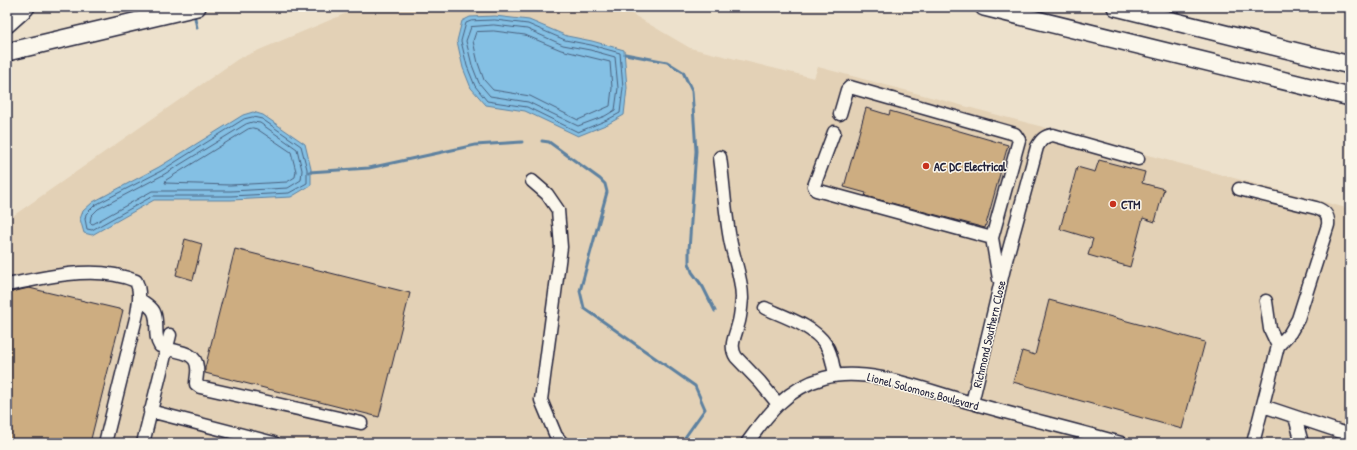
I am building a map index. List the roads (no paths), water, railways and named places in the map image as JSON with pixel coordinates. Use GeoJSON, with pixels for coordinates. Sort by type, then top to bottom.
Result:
{"type":"FeatureCollection","features":[{"type":"Feature","properties":{"kind":"highway"},"geometry":{"type":"LineString","coordinates":[[7,24],[26,7]]}},
{"type":"Feature","properties":{"kind":"highway"},"geometry":{"type":"LineString","coordinates":[[7,52],[197,7]]}},
{"type":"Feature","properties":{"kind":"highway"},"geometry":{"type":"LineString","coordinates":[[984,7],[1350,97]]}},
{"type":"Feature","properties":{"kind":"highway"},"geometry":{"type":"LineString","coordinates":[[1116,7],[1350,65]]}},
{"type":"Feature","properties":{"kind":"street"},"geometry":{"type":"LineString","coordinates":[[840,114],[847,90],[850,87],[1015,134],[1019,140],[992,238],[1000,287]]}},
{"type":"Feature","properties":{"kind":"street"},"geometry":{"type":"LineString","coordinates":[[834,132],[814,186],[816,190],[992,238]]}},
{"type":"Feature","properties":{"kind":"street","name":"Richmond Southern Close"},"geometry":{"type":"LineString","coordinates":[[972,403],[1005,264],[1037,147],[1044,137],[1053,135],[1138,159]]}},
{"type":"Feature","properties":{"kind":"street"},"geometry":{"type":"LineString","coordinates":[[720,157],[731,244],[740,278],[742,297],[741,314],[732,348],[736,357],[760,382],[778,404]]}},
{"type":"Feature","properties":{"kind":"street"},"geometry":{"type":"LineString","coordinates":[[532,181],[548,194],[558,210],[561,247],[541,400],[556,436],[562,443]]}},
{"type":"Feature","properties":{"kind":"street"},"geometry":{"type":"LineString","coordinates":[[1239,189],[1316,208],[1325,212],[1328,216],[1328,225],[1298,319],[1290,333],[1278,346],[1253,443]]}},
{"type":"Feature","properties":{"kind":"street"},"geometry":{"type":"LineString","coordinates":[[7,285],[68,274],[109,274],[127,277],[136,281],[139,288],[139,299],[105,443]]}},
{"type":"Feature","properties":{"kind":"street"},"geometry":{"type":"LineString","coordinates":[[139,299],[153,310],[155,314],[157,342],[160,346],[192,356],[198,368],[196,384],[200,387],[361,423]]}},
{"type":"Feature","properties":{"kind":"street"},"geometry":{"type":"LineString","coordinates":[[1266,301],[1270,329],[1278,346]]}},
{"type":"Feature","properties":{"kind":"street"},"geometry":{"type":"LineString","coordinates":[[765,308],[796,322],[812,331],[822,340],[830,353],[835,375]]}},
{"type":"Feature","properties":{"kind":"street"},"geometry":{"type":"LineString","coordinates":[[143,443],[170,335]]}},
{"type":"Feature","properties":{"kind":"street","name":"Lionel Solomons Boulevard"},"geometry":{"type":"LineString","coordinates":[[747,443],[778,404],[799,388],[811,382],[835,375],[852,374],[869,375],[1095,439],[1121,443]]}},
{"type":"Feature","properties":{"kind":"street"},"geometry":{"type":"LineString","coordinates":[[1263,406],[1350,436]]}},
{"type":"Feature","properties":{"kind":"street"},"geometry":{"type":"LineString","coordinates":[[150,412],[274,443]]}},
{"type":"Feature","properties":{"kind":"street"},"geometry":{"type":"LineString","coordinates":[[1295,417],[1302,443]]}},
{"type":"Feature","properties":{"kind":"water"},"geometry":{"type":"Polygon","coordinates":[[[495,16],[529,20],[567,36],[624,50],[627,88],[624,115],[608,124],[578,136],[525,111],[486,105],[471,88],[463,68],[457,41],[462,21],[470,17],[495,16]]]}},
{"type":"Feature","properties":{"kind":"water"},"geometry":{"type":"Polygon","coordinates":[[[253,112],[263,115],[305,144],[311,169],[311,185],[291,197],[231,200],[154,200],[92,235],[84,233],[80,219],[83,211],[93,202],[159,167],[243,115],[253,112]]]}},
{"type":"Feature","properties":{"kind":"waterway"},"geometry":{"type":"LineString","coordinates":[[195,18],[197,28]]}},
{"type":"Feature","properties":{"kind":"waterway"},"geometry":{"type":"LineString","coordinates":[[625,54],[667,62],[683,72],[692,91],[696,151],[689,263],[692,272],[703,287],[715,311]]}},
{"type":"Feature","properties":{"kind":"waterway"},"geometry":{"type":"LineString","coordinates":[[542,141],[549,142],[605,184],[607,192],[580,291],[584,308],[695,386],[705,409],[681,443]]}},
{"type":"Feature","properties":{"kind":"waterway"},"geometry":{"type":"LineString","coordinates":[[309,172],[369,168],[475,145],[522,142]]}},
{"type":"Feature","properties":{"kind":"place","name":"AC DC Electrical"},"geometry":{"type":"Point","coordinates":[926,166]}},
{"type":"Feature","properties":{"kind":"place","name":"CTM"},"geometry":{"type":"Point","coordinates":[1113,204]}}]}
